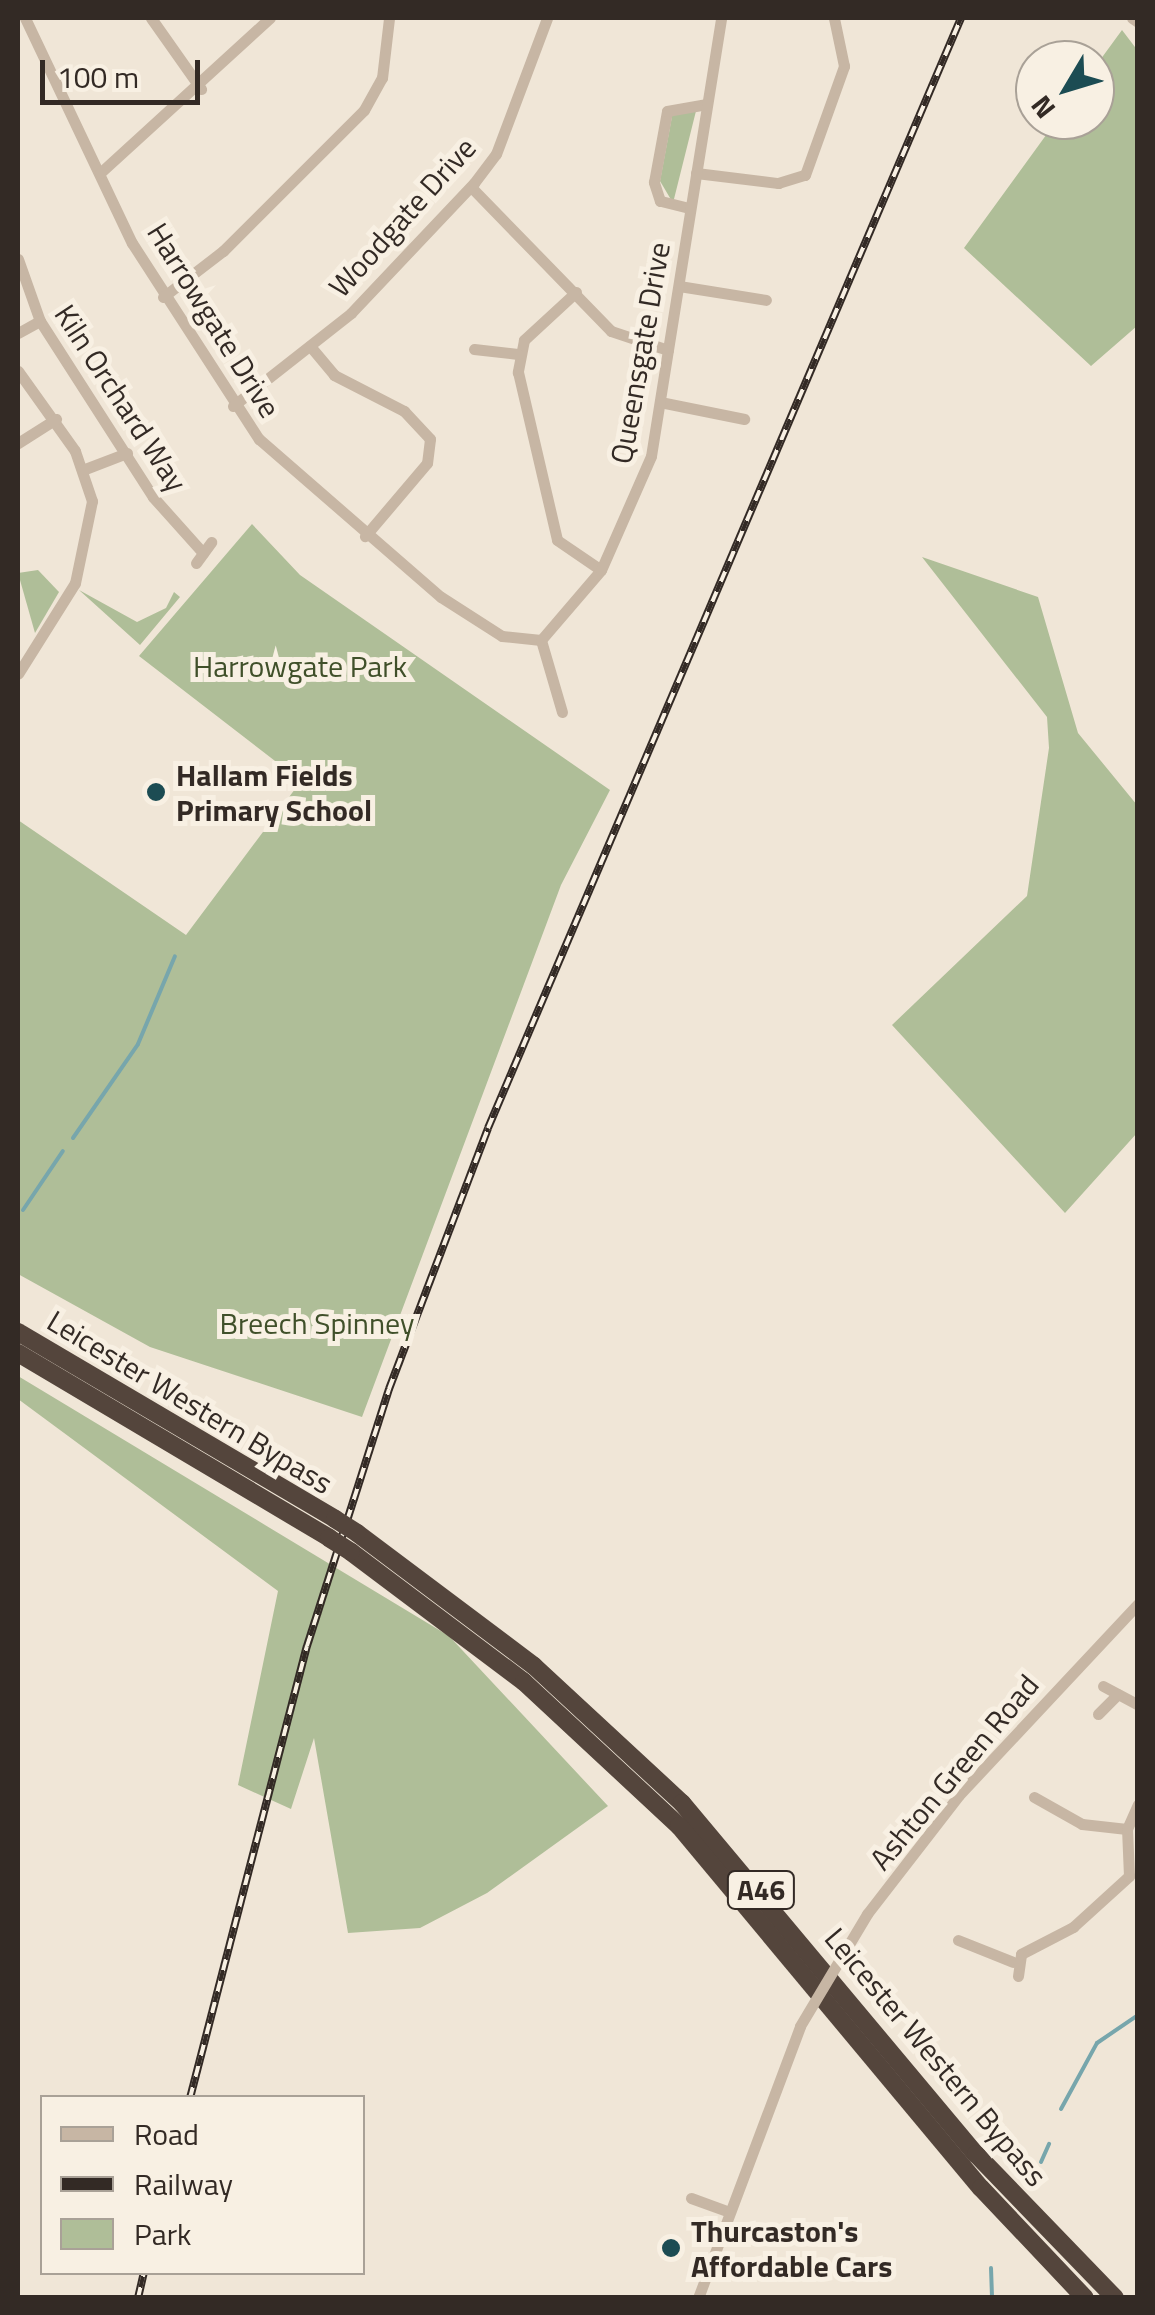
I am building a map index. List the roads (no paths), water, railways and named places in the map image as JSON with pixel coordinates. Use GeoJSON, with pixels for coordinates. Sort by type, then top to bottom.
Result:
{"type":"FeatureCollection","features":[{"type":"Feature","properties":{"kind":"highway","name":"Leicester Western Bypass"},"geometry":{"type":"LineString","coordinates":[[18,1332],[335,1519],[534,1666],[682,1803],[976,2154],[1115,2298]]}},
{"type":"Feature","properties":{"kind":"highway","name":"Leicester Western Bypass"},"geometry":{"type":"LineString","coordinates":[[18,1354],[351,1552],[524,1682],[679,1826],[981,2188],[1085,2298]]}},
{"type":"Feature","properties":{"kind":"street","name":"Harrowgate Drive"},"geometry":{"type":"LineString","coordinates":[[26,18],[163,297],[233,406],[290,472],[364,536],[502,636],[542,640]]}},
{"type":"Feature","properties":{"kind":"street"},"geometry":{"type":"LineString","coordinates":[[151,18],[201,90]]}},
{"type":"Feature","properties":{"kind":"street"},"geometry":{"type":"LineString","coordinates":[[100,173],[201,90],[270,18]]}},
{"type":"Feature","properties":{"kind":"street"},"geometry":{"type":"LineString","coordinates":[[163,297],[223,252],[364,110],[382,78],[389,18]]}},
{"type":"Feature","properties":{"kind":"street","name":"Woodgate Drive"},"geometry":{"type":"LineString","coordinates":[[233,406],[310,346],[472,187],[496,154],[547,18]]}},
{"type":"Feature","properties":{"kind":"street","name":"Queensgate Drive"},"geometry":{"type":"LineString","coordinates":[[542,640],[602,570],[642,488],[660,402],[721,18]]}},
{"type":"Feature","properties":{"kind":"street"},"geometry":{"type":"LineString","coordinates":[[696,174],[778,183],[804,175],[844,66],[834,18]]}},
{"type":"Feature","properties":{"kind":"street"},"geometry":{"type":"LineString","coordinates":[[1132,18],[1138,22]]}},
{"type":"Feature","properties":{"kind":"street","name":"Queensgate Drive"},"geometry":{"type":"LineString","coordinates":[[689,208],[660,201],[654,182],[667,111],[705,104]]}},
{"type":"Feature","properties":{"kind":"street"},"geometry":{"type":"LineString","coordinates":[[472,187],[611,331],[668,350]]}},
{"type":"Feature","properties":{"kind":"street","name":"Kiln Orchard Way"},"geometry":{"type":"LineString","coordinates":[[18,259],[40,321],[128,453],[203,552]]}},
{"type":"Feature","properties":{"kind":"street"},"geometry":{"type":"LineString","coordinates":[[679,286],[747,303],[766,300]]}},
{"type":"Feature","properties":{"kind":"street"},"geometry":{"type":"LineString","coordinates":[[518,354],[576,292]]}},
{"type":"Feature","properties":{"kind":"street"},"geometry":{"type":"LineString","coordinates":[[18,334],[40,321]]}},
{"type":"Feature","properties":{"kind":"street"},"geometry":{"type":"LineString","coordinates":[[310,346],[334,375],[404,410],[430,439],[427,463],[364,536]]}},
{"type":"Feature","properties":{"kind":"street"},"geometry":{"type":"LineString","coordinates":[[473,348],[518,354]]}},
{"type":"Feature","properties":{"kind":"street"},"geometry":{"type":"LineString","coordinates":[[518,354],[557,540],[602,570]]}},
{"type":"Feature","properties":{"kind":"street"},"geometry":{"type":"LineString","coordinates":[[18,371],[56,420],[85,469],[90,535],[68,594],[18,674]]}},
{"type":"Feature","properties":{"kind":"street"},"geometry":{"type":"LineString","coordinates":[[730,416],[734,400]]}},
{"type":"Feature","properties":{"kind":"street"},"geometry":{"type":"LineString","coordinates":[[660,402],[744,419]]}},
{"type":"Feature","properties":{"kind":"street"},"geometry":{"type":"LineString","coordinates":[[18,443],[56,420]]}},
{"type":"Feature","properties":{"kind":"street"},"geometry":{"type":"LineString","coordinates":[[85,469],[128,453]]}},
{"type":"Feature","properties":{"kind":"street"},"geometry":{"type":"LineString","coordinates":[[542,640],[563,714]]}},
{"type":"Feature","properties":{"kind":"street","name":"Ashton Green Road"},"geometry":{"type":"LineString","coordinates":[[698,2298],[727,2205],[800,2026],[868,1914],[959,1794],[1136,1606]]}},
{"type":"Feature","properties":{"kind":"street"},"geometry":{"type":"LineString","coordinates":[[1104,1686],[1138,1705]]}},
{"type":"Feature","properties":{"kind":"street"},"geometry":{"type":"LineString","coordinates":[[1098,1714],[1118,1694]]}},
{"type":"Feature","properties":{"kind":"street"},"geometry":{"type":"LineString","coordinates":[[1034,1797],[1082,1824],[1127,1830]]}},
{"type":"Feature","properties":{"kind":"street"},"geometry":{"type":"LineString","coordinates":[[1013,1962],[1134,1877],[1127,1830],[1138,1804]]}},
{"type":"Feature","properties":{"kind":"street"},"geometry":{"type":"LineString","coordinates":[[958,1940],[1013,1962],[1018,1976]]}},
{"type":"Feature","properties":{"kind":"street"},"geometry":{"type":"LineString","coordinates":[[691,2198],[727,2205]]}},
{"type":"Feature","properties":{"kind":"waterway"},"geometry":{"type":"LineString","coordinates":[[73,1138],[138,1044],[175,956]]}},
{"type":"Feature","properties":{"kind":"waterway"},"geometry":{"type":"LineString","coordinates":[[23,1210],[63,1151]]}},
{"type":"Feature","properties":{"kind":"waterway"},"geometry":{"type":"LineString","coordinates":[[1061,2109],[1097,2043],[1138,2015]]}},
{"type":"Feature","properties":{"kind":"waterway"},"geometry":{"type":"LineString","coordinates":[[1041,2162],[1049,2144]]}},
{"type":"Feature","properties":{"kind":"waterway"},"geometry":{"type":"LineString","coordinates":[[991,2268],[992,2298]]}},
{"type":"Feature","properties":{"kind":"railway"},"geometry":{"type":"LineString","coordinates":[[191,2095],[307,1646],[389,1389],[488,1128],[961,18]]}},
{"type":"Feature","properties":{"kind":"railway"},"geometry":{"type":"LineString","coordinates":[[138,2298],[143,2275]]}},
{"type":"Feature","properties":{"kind":"place","name":"Hallam Fields Primary School"},"geometry":{"type":"Point","coordinates":[156,792]}},
{"type":"Feature","properties":{"kind":"place","name":"Thurcaston's Affordable Cars"},"geometry":{"type":"Point","coordinates":[671,2248]}},
{"type":"Feature","properties":{"kind":"park label","name":"Harrowgate Park"},"geometry":{"type":"Point","coordinates":[300,666]}},
{"type":"Feature","properties":{"kind":"park label","name":"Breech Spinney"},"geometry":{"type":"Point","coordinates":[317,1323]}}]}
